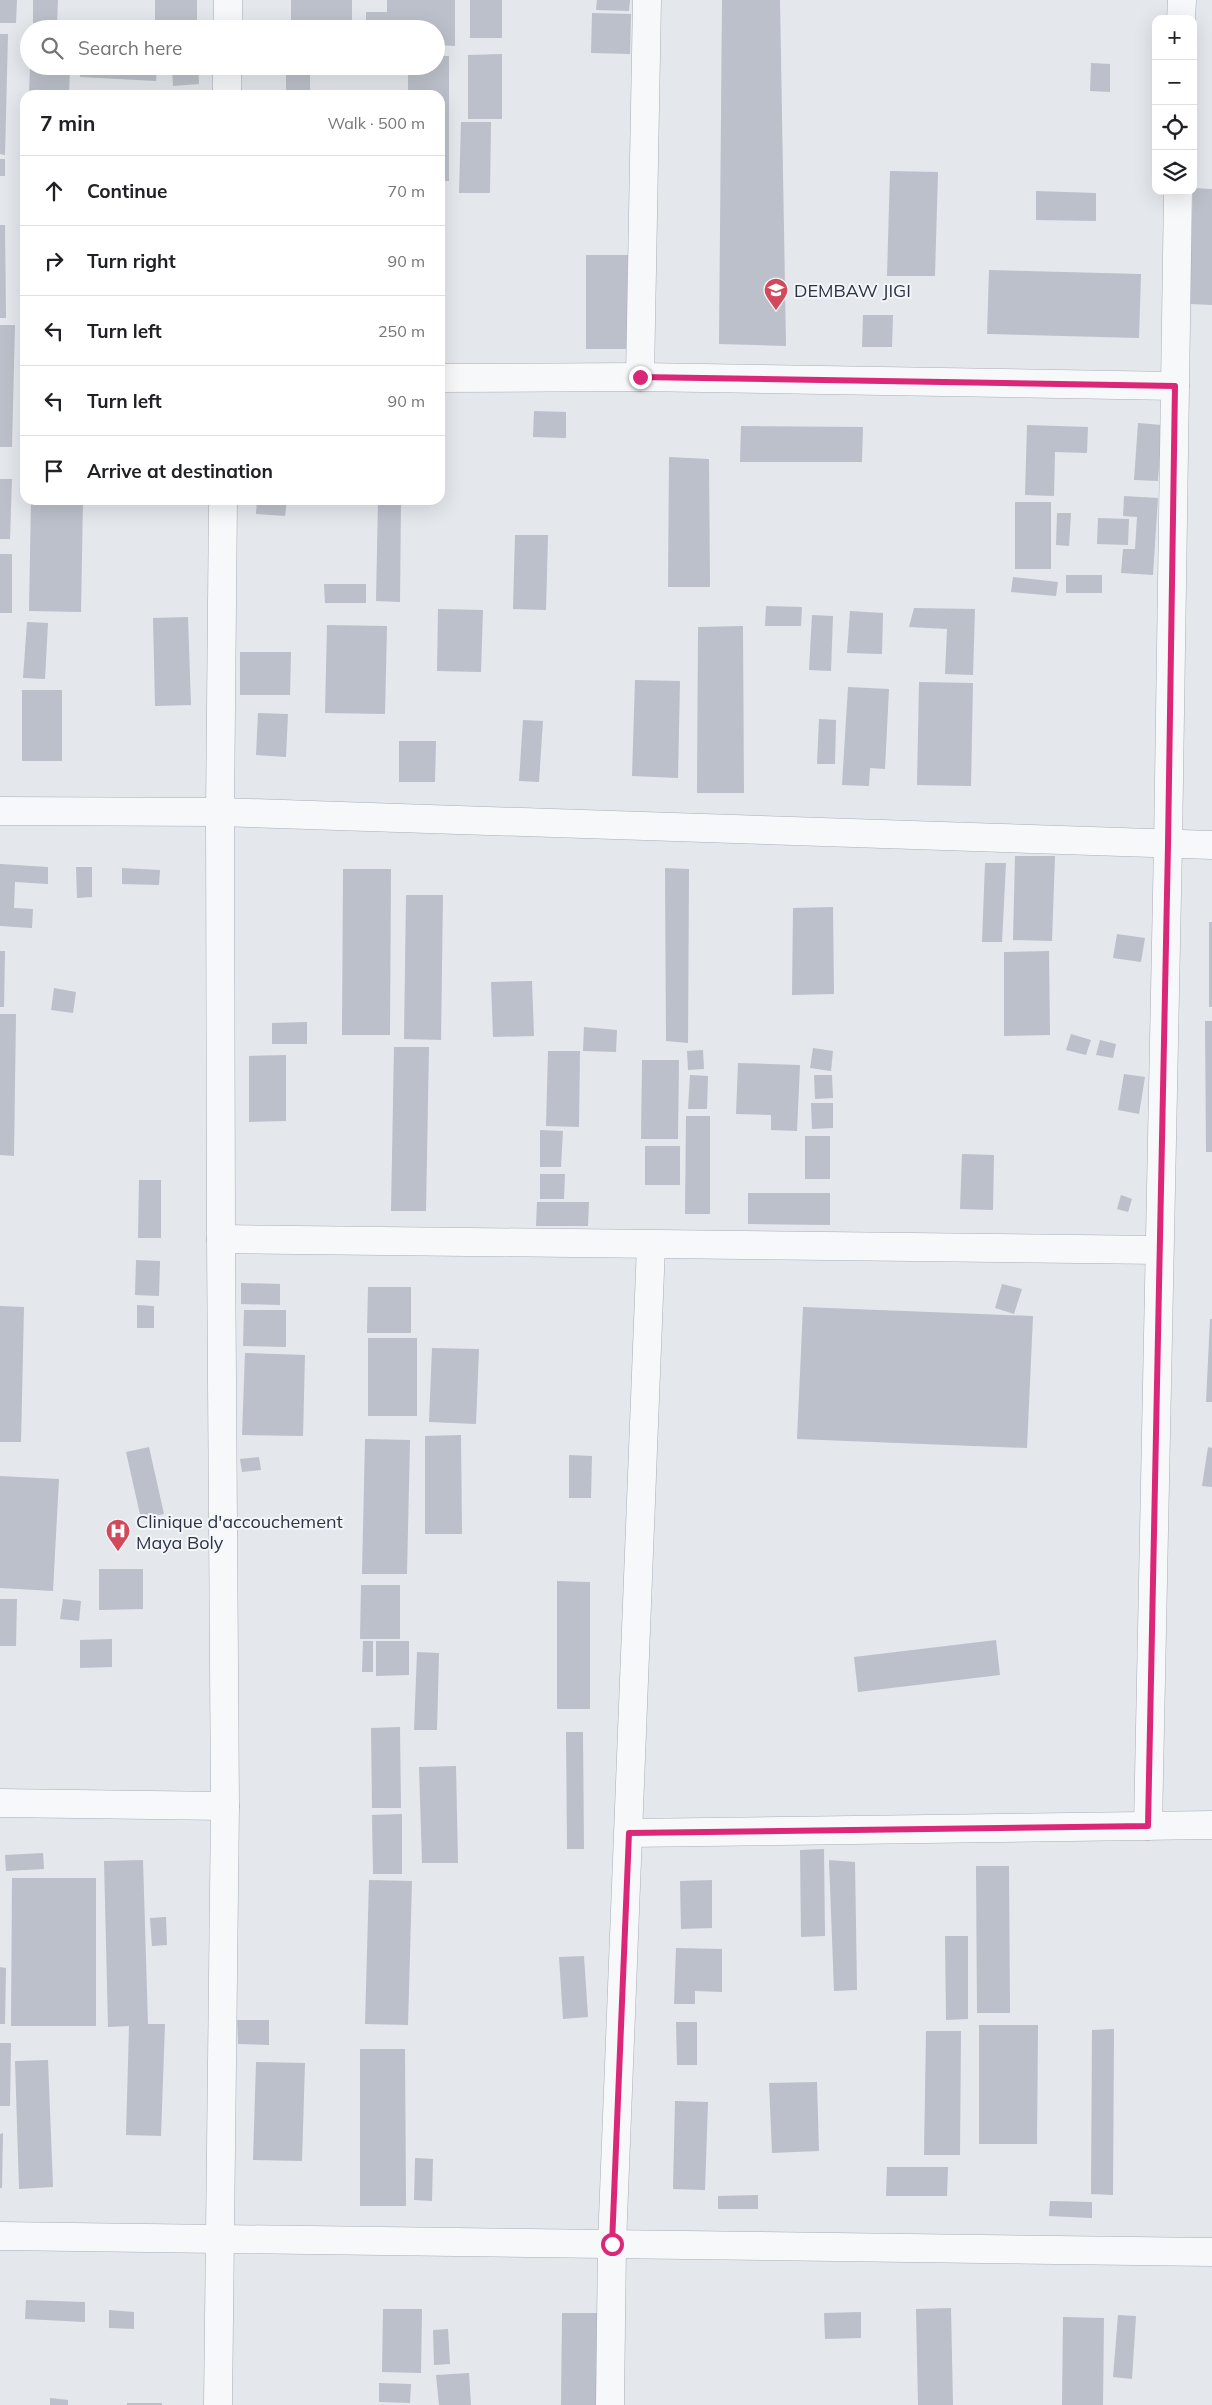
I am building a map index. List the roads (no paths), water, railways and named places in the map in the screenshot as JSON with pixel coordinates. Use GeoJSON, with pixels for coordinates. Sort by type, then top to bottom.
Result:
{"type":"FeatureCollection","features":[{"type":"Feature","properties":{"kind":"street"},"geometry":{"type":"LineString","coordinates":[[228,0],[228,20]]}},
{"type":"Feature","properties":{"kind":"street"},"geometry":{"type":"LineString","coordinates":[[640,377],[647,0]]}},
{"type":"Feature","properties":{"kind":"street"},"geometry":{"type":"LineString","coordinates":[[1182,0],[1182,15]]}},
{"type":"Feature","properties":{"kind":"street"},"geometry":{"type":"LineString","coordinates":[[227,75],[227,90]]}},
{"type":"Feature","properties":{"kind":"street"},"geometry":{"type":"LineString","coordinates":[[1148,1826],[1168,845],[1178,195]]}},
{"type":"Feature","properties":{"kind":"street"},"geometry":{"type":"LineString","coordinates":[[445,378],[640,377],[1175,386]]}},
{"type":"Feature","properties":{"kind":"street"},"geometry":{"type":"LineString","coordinates":[[218,2405],[225,1806],[220,812],[222,505]]}},
{"type":"Feature","properties":{"kind":"street"},"geometry":{"type":"LineString","coordinates":[[0,811],[220,812],[1212,845]]}},
{"type":"Feature","properties":{"kind":"street"},"geometry":{"type":"LineString","coordinates":[[221,1239],[1159,1250]]}},
{"type":"Feature","properties":{"kind":"street"},"geometry":{"type":"LineString","coordinates":[[610,2405],[612,2244],[651,1245]]}},
{"type":"Feature","properties":{"kind":"street"},"geometry":{"type":"LineString","coordinates":[[0,1803],[225,1806]]}},
{"type":"Feature","properties":{"kind":"street"},"geometry":{"type":"LineString","coordinates":[[629,1833],[1212,1825]]}},
{"type":"Feature","properties":{"kind":"street"},"geometry":{"type":"LineString","coordinates":[[0,2236],[1212,2252]]}},
{"type":"Feature","properties":{"kind":"place","name":"DEMBAW JIGI"},"geometry":{"type":"Point","coordinates":[776,311]}},
{"type":"Feature","properties":{"kind":"place","name":"Clinique d'accouchement Maya Boly"},"geometry":{"type":"Point","coordinates":[118,1552]}}]}
